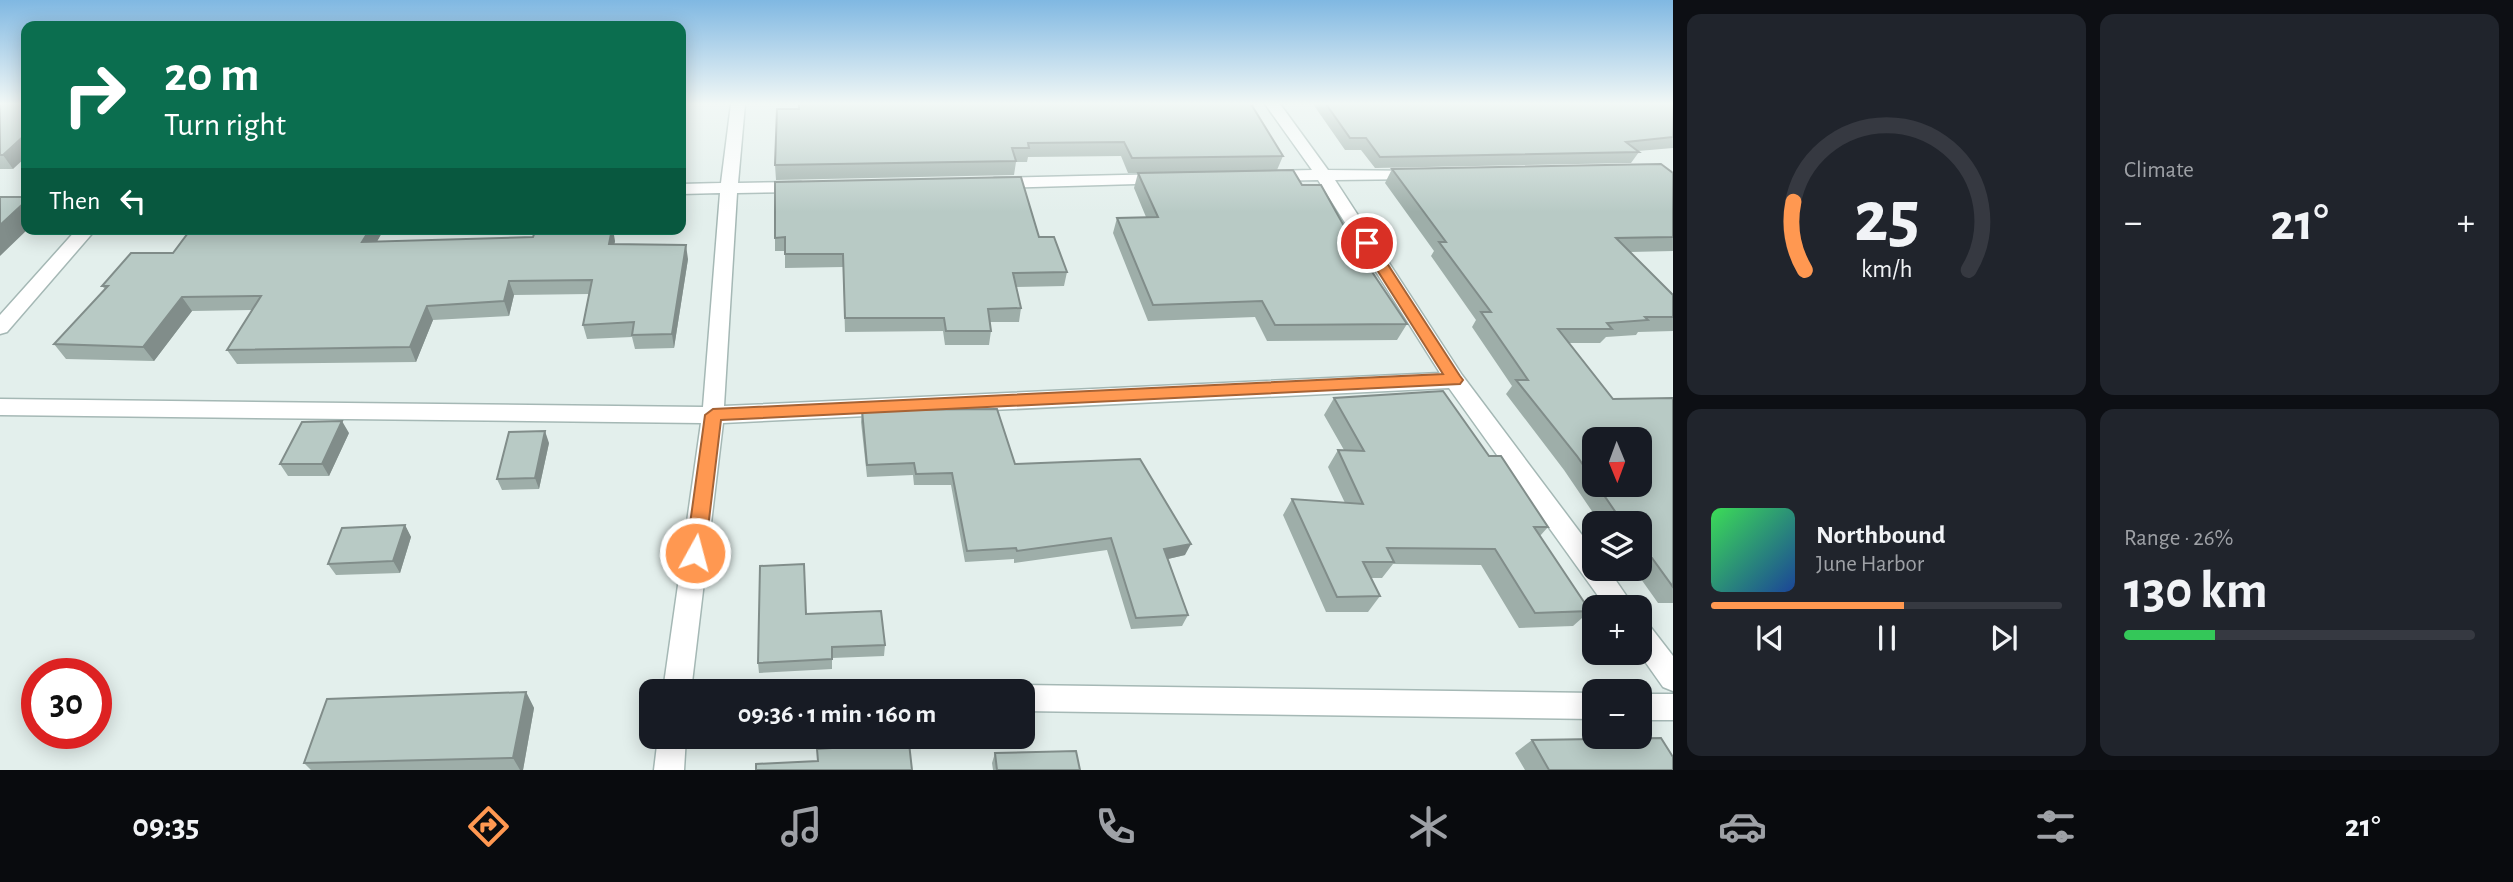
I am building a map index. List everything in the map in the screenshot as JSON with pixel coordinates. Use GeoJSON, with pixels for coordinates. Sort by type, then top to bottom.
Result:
{"type":"FeatureCollection","features":[{"type":"Feature","properties":{"kind":"street"},"geometry":{"type":"LineString","coordinates":[[679,679],[713,415],[734,140]]}},
{"type":"Feature","properties":{"kind":"street"},"geometry":{"type":"LineString","coordinates":[[1298,140],[1455,380],[1612,595]]}},
{"type":"Feature","properties":{"kind":"street"},"geometry":{"type":"LineString","coordinates":[[1254,177],[1435,173]]}},
{"type":"Feature","properties":{"kind":"street"},"geometry":{"type":"LineString","coordinates":[[978,183],[1185,178]]}},
{"type":"Feature","properties":{"kind":"street"},"geometry":{"type":"LineString","coordinates":[[686,189],[812,187]]}},
{"type":"Feature","properties":{"kind":"street"},"geometry":{"type":"LineString","coordinates":[[0,327],[82,235]]}},
{"type":"Feature","properties":{"kind":"street"},"geometry":{"type":"LineString","coordinates":[[0,407],[713,415],[1455,380]]}},
{"type":"Feature","properties":{"kind":"street"},"geometry":{"type":"LineString","coordinates":[[1652,649],[1673,678]]}},
{"type":"Feature","properties":{"kind":"street"},"geometry":{"type":"LineString","coordinates":[[1035,698],[1582,706]]}},
{"type":"Feature","properties":{"kind":"street"},"geometry":{"type":"LineString","coordinates":[[1652,707],[1673,707]]}},
{"type":"Feature","properties":{"kind":"street"},"geometry":{"type":"LineString","coordinates":[[669,770],[672,749]]}},
{"type":"Feature","properties":{"kind":"building"},"geometry":{"type":"Polygon","coordinates":[[[0,140],[20,140],[3,155],[0,155],[0,140]]]}},
{"type":"Feature","properties":{"kind":"building"},"geometry":{"type":"Polygon","coordinates":[[[776,140],[1273,140],[1283,156],[1132,158],[1124,142],[1028,143],[1029,148],[1012,148],[1016,161],[775,165],[776,140]]]}},
{"type":"Feature","properties":{"kind":"building"},"geometry":{"type":"Polygon","coordinates":[[[1367,140],[1645,140],[1626,142],[1639,152],[1380,157],[1367,140]]]}},
{"type":"Feature","properties":{"kind":"building"},"geometry":{"type":"Polygon","coordinates":[[[1661,164],[1673,173],[1673,237],[1616,238],[1673,295],[1673,317],[1645,317],[1648,320],[1607,323],[1612,329],[1558,329],[1613,399],[1673,398],[1673,587],[1652,558],[1652,511],[1615,511],[1605,497],[1652,497],[1652,427],[1582,427],[1582,463],[1516,380],[1528,380],[1481,312],[1491,312],[1439,242],[1446,242],[1392,169],[1661,164]]]}},
{"type":"Feature","properties":{"kind":"building"},"geometry":{"type":"Polygon","coordinates":[[[1293,170],[1302,185],[1321,185],[1358,251],[1407,324],[1275,325],[1262,301],[1153,305],[1117,218],[1158,217],[1138,173],[1293,170]]]}},
{"type":"Feature","properties":{"kind":"building"},"geometry":{"type":"Polygon","coordinates":[[[1021,177],[1039,237],[1054,237],[1067,272],[1013,273],[1021,308],[988,309],[991,331],[946,331],[944,318],[845,318],[843,254],[785,254],[785,237],[775,238],[775,182],[1021,177]]]}},
{"type":"Feature","properties":{"kind":"building"},"geometry":{"type":"Polygon","coordinates":[[[0,197],[21,197],[21,206],[0,225],[0,197]]]}},
{"type":"Feature","properties":{"kind":"building"},"geometry":{"type":"Polygon","coordinates":[[[186,235],[366,235],[362,242],[534,235],[611,235],[609,244],[686,245],[672,334],[632,335],[634,322],[583,325],[592,280],[509,281],[504,301],[427,306],[410,347],[227,350],[261,296],[182,297],[143,347],[54,344],[108,286],[102,286],[131,253],[173,253],[186,235]]]}},
{"type":"Feature","properties":{"kind":"building"},"geometry":{"type":"Polygon","coordinates":[[[1443,391],[1489,456],[1501,456],[1548,527],[1534,527],[1582,599],[1582,611],[1535,613],[1495,549],[1387,548],[1394,562],[1363,562],[1380,596],[1337,597],[1292,499],[1363,504],[1338,450],[1364,451],[1334,398],[1443,391]]]}},
{"type":"Feature","properties":{"kind":"building"},"geometry":{"type":"Polygon","coordinates":[[[997,409],[1015,464],[1140,459],[1191,544],[1164,549],[1188,615],[1136,618],[1111,538],[1017,551],[1016,548],[967,551],[952,473],[916,474],[914,463],[867,465],[862,410],[997,409]]]}},
{"type":"Feature","properties":{"kind":"building"},"geometry":{"type":"Polygon","coordinates":[[[342,421],[322,464],[280,464],[302,422],[342,421]]]}},
{"type":"Feature","properties":{"kind":"building"},"geometry":{"type":"Polygon","coordinates":[[[545,431],[535,478],[497,479],[509,432],[545,431]]]}},
{"type":"Feature","properties":{"kind":"building"},"geometry":{"type":"Polygon","coordinates":[[[405,525],[393,561],[328,564],[342,528],[405,525]]]}},
{"type":"Feature","properties":{"kind":"building"},"geometry":{"type":"Polygon","coordinates":[[[804,564],[806,614],[881,611],[885,645],[832,647],[832,659],[758,663],[760,566],[804,564]]]}},
{"type":"Feature","properties":{"kind":"building"},"geometry":{"type":"Polygon","coordinates":[[[526,692],[513,758],[304,763],[327,699],[526,692]]]}},
{"type":"Feature","properties":{"kind":"building"},"geometry":{"type":"Polygon","coordinates":[[[1652,738],[1661,738],[1673,757],[1673,770],[1549,770],[1532,740],[1582,739],[1582,749],[1652,749],[1652,738]]]}},
{"type":"Feature","properties":{"kind":"building"},"geometry":{"type":"Polygon","coordinates":[[[817,749],[910,749],[912,770],[756,770],[756,764],[818,761],[817,749]]]}},
{"type":"Feature","properties":{"kind":"building"},"geometry":{"type":"Polygon","coordinates":[[[1076,751],[1080,770],[997,770],[995,753],[1076,751]]]}},
{"type":"Feature","properties":{"kind":"route"},"geometry":{"type":"LineString","coordinates":[[695,553],[713,415],[1455,380],[1367,243]]}}]}
